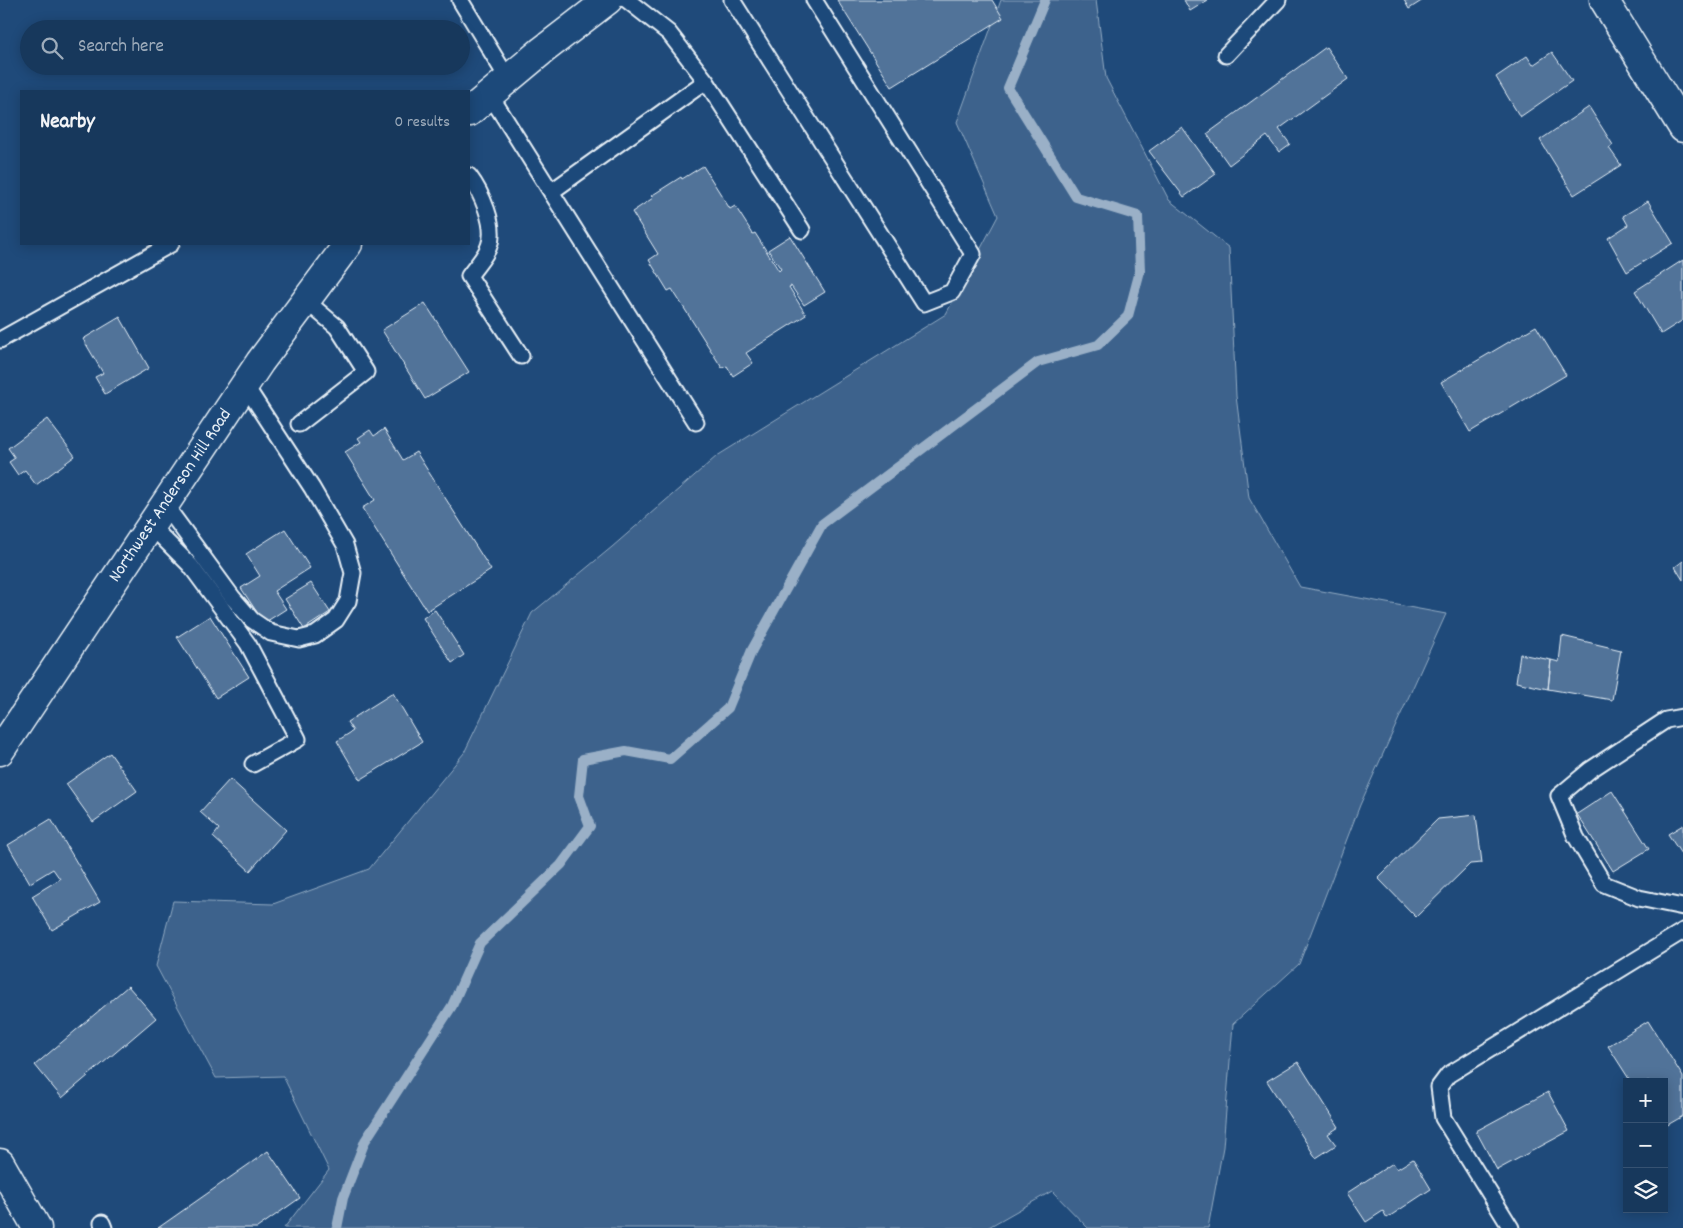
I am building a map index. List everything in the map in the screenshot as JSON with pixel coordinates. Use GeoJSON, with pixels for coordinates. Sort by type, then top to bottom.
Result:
{"type":"FeatureCollection","features":[{"type":"Feature","properties":{"kind":"main road"},"geometry":{"type":"LineString","coordinates":[[470,111],[608,0]]}},
{"type":"Feature","properties":{"kind":"main road"},"geometry":{"type":"LineString","coordinates":[[1604,0],[1683,128]]}},
{"type":"Feature","properties":{"kind":"main road","name":"Northwest Anderson Hill Road"},"geometry":{"type":"LineString","coordinates":[[0,752],[245,384],[347,245]]}},
{"type":"Feature","properties":{"kind":"main road"},"geometry":{"type":"LineString","coordinates":[[0,1163],[38,1228]]}},
{"type":"Feature","properties":{"kind":"lane"},"geometry":{"type":"LineString","coordinates":[[460,0],[469,20]]}},
{"type":"Feature","properties":{"kind":"lane"},"geometry":{"type":"LineString","coordinates":[[628,0],[668,33],[706,81],[802,230]]}},
{"type":"Feature","properties":{"kind":"lane"},"geometry":{"type":"LineString","coordinates":[[732,0],[924,303],[952,292],[973,254],[814,0]]}},
{"type":"Feature","properties":{"kind":"lane"},"geometry":{"type":"LineString","coordinates":[[1226,55],[1278,0]]}},
{"type":"Feature","properties":{"kind":"lane"},"geometry":{"type":"LineString","coordinates":[[470,22],[499,87],[551,192],[696,422]]}},
{"type":"Feature","properties":{"kind":"lane"},"geometry":{"type":"LineString","coordinates":[[551,192],[706,81]]}},
{"type":"Feature","properties":{"kind":"lane"},"geometry":{"type":"LineString","coordinates":[[470,177],[477,187],[491,222],[490,246],[469,276],[521,356]]}},
{"type":"Feature","properties":{"kind":"lane"},"geometry":{"type":"LineString","coordinates":[[0,340],[169,245]]}},
{"type":"Feature","properties":{"kind":"lane"},"geometry":{"type":"LineString","coordinates":[[299,424],[366,372],[337,327],[305,300]]}},
{"type":"Feature","properties":{"kind":"lane"},"geometry":{"type":"LineString","coordinates":[[158,515],[252,620],[272,633],[299,639],[315,635],[336,620],[348,601],[353,574],[345,545],[312,488],[245,384]]}},
{"type":"Feature","properties":{"kind":"lane"},"geometry":{"type":"LineString","coordinates":[[158,515],[190,565],[248,644],[298,739],[253,764]]}},
{"type":"Feature","properties":{"kind":"lane"},"geometry":{"type":"LineString","coordinates":[[1683,717],[1666,720],[1590,770],[1559,796],[1576,837],[1604,884],[1639,898],[1683,907]]}},
{"type":"Feature","properties":{"kind":"lane"},"geometry":{"type":"LineString","coordinates":[[1511,1228],[1443,1118],[1439,1088],[1448,1075],[1683,931]]}},
{"type":"Feature","properties":{"kind":"shaded area"},"geometry":{"type":"Polygon","coordinates":[[[1001,0],[1096,0],[1106,78],[1169,200],[1229,248],[1236,396],[1249,498],[1300,587],[1446,614],[1360,805],[1299,964],[1233,1024],[1223,1147],[1208,1228],[1088,1228],[1052,1191],[987,1228],[284,1228],[329,1170],[283,1076],[216,1078],[156,966],[173,901],[273,904],[369,869],[464,753],[532,613],[717,456],[946,314],[998,216],[957,122],[1001,0]]]}},
{"type":"Feature","properties":{"kind":"building"},"geometry":{"type":"Polygon","coordinates":[[[837,0],[992,0],[1003,18],[892,87],[837,0]]]}},
{"type":"Feature","properties":{"kind":"building"},"geometry":{"type":"Polygon","coordinates":[[[1184,0],[1208,0],[1190,11],[1184,0]]]}},
{"type":"Feature","properties":{"kind":"building"},"geometry":{"type":"Polygon","coordinates":[[[1404,0],[1423,0],[1409,9],[1404,0]]]}},
{"type":"Feature","properties":{"kind":"building"},"geometry":{"type":"Polygon","coordinates":[[[1326,47],[1348,79],[1279,129],[1290,144],[1279,152],[1267,136],[1229,165],[1207,134],[1326,47]]]}},
{"type":"Feature","properties":{"kind":"building"},"geometry":{"type":"Polygon","coordinates":[[[1552,52],[1572,81],[1520,117],[1496,77],[1527,56],[1533,65],[1552,52]]]}},
{"type":"Feature","properties":{"kind":"building"},"geometry":{"type":"Polygon","coordinates":[[[1589,107],[1613,145],[1609,148],[1621,165],[1574,195],[1540,140],[1589,107]]]}},
{"type":"Feature","properties":{"kind":"building"},"geometry":{"type":"Polygon","coordinates":[[[1182,127],[1216,174],[1184,197],[1149,151],[1182,127]]]}},
{"type":"Feature","properties":{"kind":"building"},"geometry":{"type":"Polygon","coordinates":[[[703,166],[730,209],[735,206],[779,271],[781,269],[768,250],[790,236],[825,292],[804,305],[791,286],[789,287],[806,315],[746,353],[753,363],[733,376],[727,366],[722,368],[672,289],[668,291],[649,260],[658,254],[632,212],[653,198],[651,196],[703,166]]]}},
{"type":"Feature","properties":{"kind":"building"},"geometry":{"type":"Polygon","coordinates":[[[1648,201],[1673,243],[1627,272],[1608,238],[1628,225],[1623,216],[1648,201]]]}},
{"type":"Feature","properties":{"kind":"building"},"geometry":{"type":"Polygon","coordinates":[[[1683,260],[1683,320],[1661,334],[1635,291],[1683,260]]]}},
{"type":"Feature","properties":{"kind":"building"},"geometry":{"type":"Polygon","coordinates":[[[425,303],[469,372],[425,399],[382,330],[425,303]]]}},
{"type":"Feature","properties":{"kind":"building"},"geometry":{"type":"Polygon","coordinates":[[[120,317],[149,368],[105,394],[95,377],[103,373],[83,339],[120,317]]]}},
{"type":"Feature","properties":{"kind":"building"},"geometry":{"type":"Polygon","coordinates":[[[1536,326],[1566,375],[1470,432],[1441,382],[1536,326]]]}},
{"type":"Feature","properties":{"kind":"building"},"geometry":{"type":"Polygon","coordinates":[[[47,419],[75,456],[36,485],[25,470],[18,475],[9,462],[15,458],[8,448],[47,419]]]}},
{"type":"Feature","properties":{"kind":"building"},"geometry":{"type":"Polygon","coordinates":[[[384,429],[403,460],[416,452],[491,570],[427,611],[362,508],[375,500],[345,452],[361,442],[358,438],[370,430],[374,436],[384,429]]]}},
{"type":"Feature","properties":{"kind":"building"},"geometry":{"type":"Polygon","coordinates":[[[285,529],[310,568],[274,591],[286,609],[264,623],[241,588],[260,576],[246,554],[285,529]]]}},
{"type":"Feature","properties":{"kind":"building"},"geometry":{"type":"Polygon","coordinates":[[[1683,561],[1683,580],[1675,567],[1683,561]]]}},
{"type":"Feature","properties":{"kind":"building"},"geometry":{"type":"Polygon","coordinates":[[[311,583],[330,612],[304,629],[285,599],[311,583]]]}},
{"type":"Feature","properties":{"kind":"building"},"geometry":{"type":"Polygon","coordinates":[[[435,610],[464,655],[452,663],[423,618],[435,610]]]}},
{"type":"Feature","properties":{"kind":"building"},"geometry":{"type":"Polygon","coordinates":[[[210,616],[249,677],[216,698],[177,637],[210,616]]]}},
{"type":"Feature","properties":{"kind":"building"},"geometry":{"type":"Polygon","coordinates":[[[1562,636],[1621,650],[1612,700],[1548,689],[1551,660],[1559,662],[1562,636]]]}},
{"type":"Feature","properties":{"kind":"building"},"geometry":{"type":"Polygon","coordinates":[[[1520,654],[1551,660],[1548,689],[1516,682],[1520,654]]]}},
{"type":"Feature","properties":{"kind":"building"},"geometry":{"type":"Polygon","coordinates":[[[393,693],[422,742],[360,780],[337,741],[353,731],[347,722],[393,693]]]}},
{"type":"Feature","properties":{"kind":"building"},"geometry":{"type":"Polygon","coordinates":[[[110,753],[137,791],[93,822],[66,784],[110,753]]]}},
{"type":"Feature","properties":{"kind":"building"},"geometry":{"type":"Polygon","coordinates":[[[230,779],[286,830],[250,871],[213,837],[219,829],[200,812],[230,779]]]}},
{"type":"Feature","properties":{"kind":"building"},"geometry":{"type":"Polygon","coordinates":[[[1612,791],[1649,849],[1613,871],[1577,814],[1612,791]]]}},
{"type":"Feature","properties":{"kind":"building"},"geometry":{"type":"Polygon","coordinates":[[[1476,815],[1482,863],[1470,864],[1416,917],[1378,878],[1438,819],[1476,815]]]}},
{"type":"Feature","properties":{"kind":"building"},"geometry":{"type":"Polygon","coordinates":[[[51,819],[100,902],[52,930],[32,896],[60,879],[53,869],[30,883],[8,845],[51,819]]]}},
{"type":"Feature","properties":{"kind":"building"},"geometry":{"type":"Polygon","coordinates":[[[1683,825],[1683,857],[1668,834],[1683,825]]]}},
{"type":"Feature","properties":{"kind":"building"},"geometry":{"type":"Polygon","coordinates":[[[128,986],[156,1018],[62,1098],[35,1065],[128,986]]]}},
{"type":"Feature","properties":{"kind":"building"},"geometry":{"type":"Polygon","coordinates":[[[1648,1021],[1683,1077],[1683,1116],[1668,1125],[1668,1078],[1628,1078],[1608,1046],[1648,1021]]]}},
{"type":"Feature","properties":{"kind":"building"},"geometry":{"type":"Polygon","coordinates":[[[1298,1062],[1339,1127],[1328,1134],[1336,1145],[1316,1158],[1267,1081],[1298,1062]]]}},
{"type":"Feature","properties":{"kind":"building"},"geometry":{"type":"Polygon","coordinates":[[[1548,1092],[1569,1131],[1497,1170],[1476,1131],[1548,1092]]]}},
{"type":"Feature","properties":{"kind":"building"},"geometry":{"type":"Polygon","coordinates":[[[268,1151],[300,1198],[257,1228],[158,1228],[268,1151]]]}},
{"type":"Feature","properties":{"kind":"building"},"geometry":{"type":"Polygon","coordinates":[[[1413,1159],[1431,1189],[1387,1218],[1383,1211],[1366,1222],[1347,1193],[1393,1163],[1397,1169],[1413,1159]]]}},
{"type":"Feature","properties":{"kind":"waterway"},"geometry":{"type":"LineString","coordinates":[[337,1228],[343,1198],[365,1141],[452,1006],[480,943],[561,865],[590,826],[579,796],[583,759],[626,751],[670,759],[728,708],[752,650],[822,524],[1038,362],[1098,345],[1128,316],[1140,271],[1138,216],[1076,197],[1008,88],[1045,0]]}}]}
